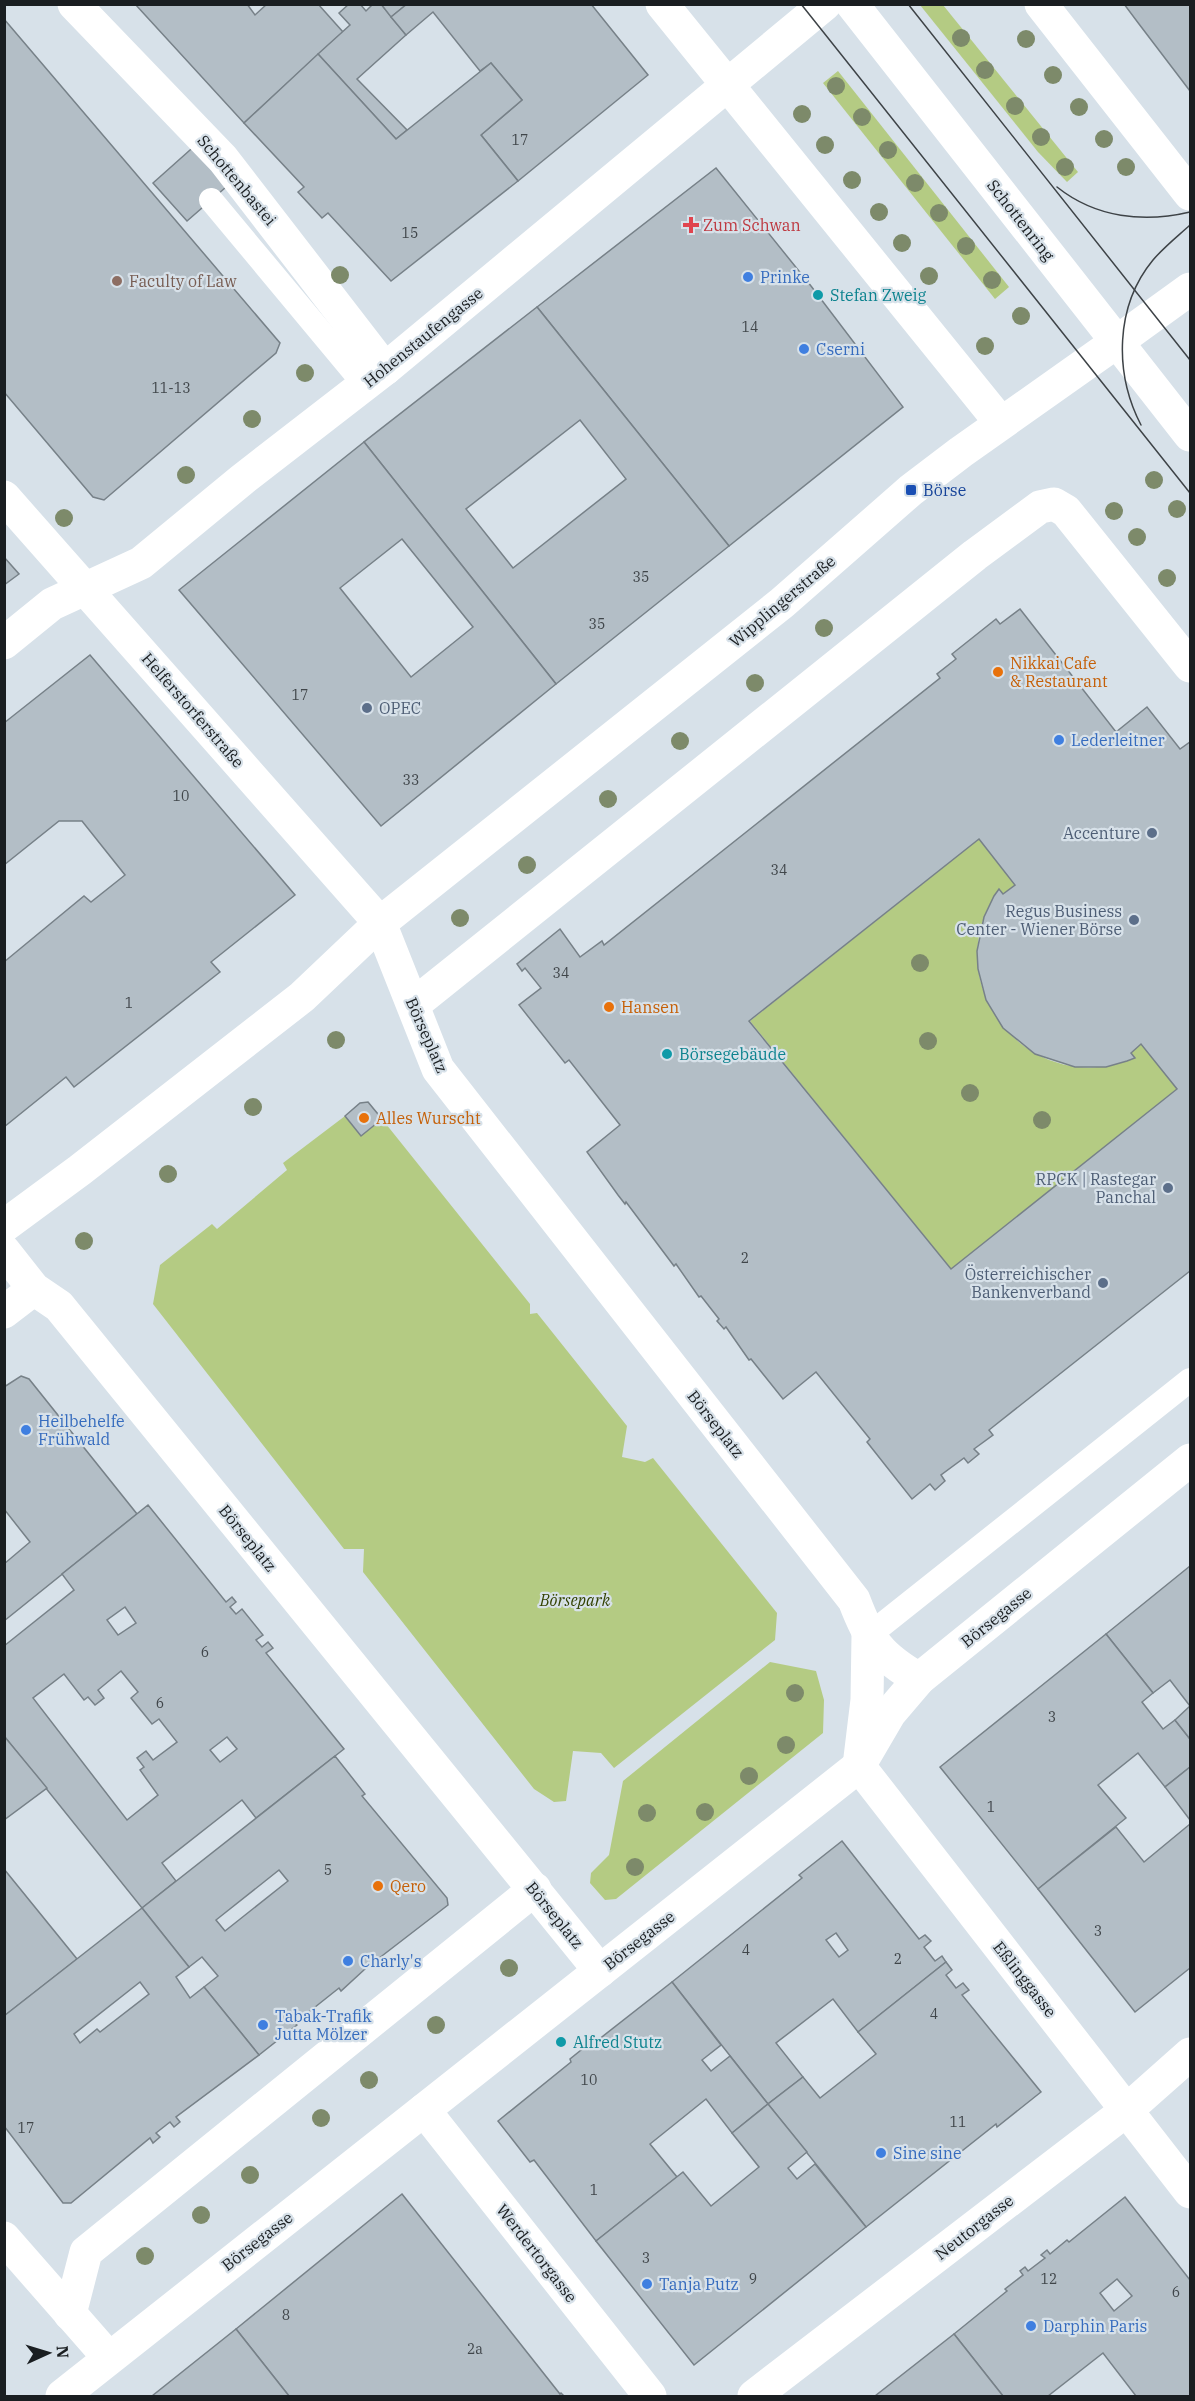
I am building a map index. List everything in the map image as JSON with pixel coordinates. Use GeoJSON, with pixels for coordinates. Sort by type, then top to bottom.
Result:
{"type":"FeatureCollection","features":[{"type":"Feature","properties":{"kind":"street","name":"Schottenbastei"},"geometry":{"type":"LineString","coordinates":[[74,4],[223,159],[375,377]]}},
{"type":"Feature","properties":{"kind":"street"},"geometry":{"type":"LineString","coordinates":[[662,4],[1001,423]]}},
{"type":"Feature","properties":{"kind":"street","name":"Hohenstaufengasse"},"geometry":{"type":"LineString","coordinates":[[4,643],[52,604],[141,563],[375,377],[825,4]]}},
{"type":"Feature","properties":{"kind":"street","name":"Schottenring"},"geometry":{"type":"LineString","coordinates":[[852,4],[1191,435]]}},
{"type":"Feature","properties":{"kind":"street"},"geometry":{"type":"LineString","coordinates":[[1041,4],[1191,194]]}},
{"type":"Feature","properties":{"kind":"street","name":"Wipplingerstraße"},"geometry":{"type":"LineString","coordinates":[[380,923],[782,603],[911,490],[1001,423],[1191,289]]}},
{"type":"Feature","properties":{"kind":"street","name":"Helferstorferstraße"},"geometry":{"type":"LineString","coordinates":[[4,497],[380,923]]}},
{"type":"Feature","properties":{"kind":"street"},"geometry":{"type":"LineString","coordinates":[[413,1005],[975,555],[1040,507],[1054,504],[1066,510],[1191,666]]}},
{"type":"Feature","properties":{"kind":"street"},"geometry":{"type":"LineString","coordinates":[[4,1226],[80,1170],[302,997],[380,923]]}},
{"type":"Feature","properties":{"kind":"street","name":"Börseplatz"},"geometry":{"type":"LineString","coordinates":[[380,923],[438,1069],[854,1600],[868,1636],[892,1664],[919,1679]]}},
{"type":"Feature","properties":{"kind":"street","name":"Börseplatz"},"geometry":{"type":"LineString","coordinates":[[4,1251],[34,1289],[59,1306],[600,1971]]}},
{"type":"Feature","properties":{"kind":"street"},"geometry":{"type":"LineString","coordinates":[[4,1312],[34,1289]]}},
{"type":"Feature","properties":{"kind":"street","name":"Börsegasse"},"geometry":{"type":"LineString","coordinates":[[62,2397],[859,1766],[890,1713],[919,1679],[1191,1460]]}},
{"type":"Feature","properties":{"kind":"street","name":"Börseplatz"},"geometry":{"type":"LineString","coordinates":[[859,1766],[867,1700],[868,1636]]}},
{"type":"Feature","properties":{"kind":"street","name":"Eßlinggasse"},"geometry":{"type":"LineString","coordinates":[[859,1766],[1191,2192]]}},
{"type":"Feature","properties":{"kind":"street"},"geometry":{"type":"LineString","coordinates":[[70,2314],[86,2252],[535,1889]]}},
{"type":"Feature","properties":{"kind":"street","name":"Neutorgasse"},"geometry":{"type":"LineString","coordinates":[[754,2397],[1127,2110],[1191,2054]]}},
{"type":"Feature","properties":{"kind":"street","name":"Werdertorgasse"},"geometry":{"type":"LineString","coordinates":[[424,2110],[650,2397]]}},
{"type":"Feature","properties":{"kind":"street"},"geometry":{"type":"LineString","coordinates":[[4,2238],[109,2358]]}},
{"type":"Feature","properties":{"kind":"lane"},"geometry":{"type":"LineString","coordinates":[[211,200],[375,377]]}},
{"type":"Feature","properties":{"kind":"lane"},"geometry":{"type":"LineString","coordinates":[[868,1636],[1191,1380]]}},
{"type":"Feature","properties":{"kind":"green space"},"geometry":{"type":"Polygon","coordinates":[[[920,5],[943,5],[1078,172],[1067,182],[1038,152],[920,5]]]}},
{"type":"Feature","properties":{"kind":"green space"},"geometry":{"type":"Polygon","coordinates":[[[838,71],[1009,287],[995,299],[823,83],[838,71]]]}},
{"type":"Feature","properties":{"kind":"green space"},"geometry":{"type":"Polygon","coordinates":[[[979,839],[1015,885],[1003,894],[999,889],[982,925],[977,961],[985,995],[1002,1025],[1028,1049],[1059,1063],[1095,1067],[1134,1058],[1131,1053],[1141,1044],[1177,1089],[951,1269],[750,1021],[979,839]]]}},
{"type":"Feature","properties":{"kind":"green space","name":"Börsepark"},"geometry":{"type":"Polygon","coordinates":[[[345,1116],[361,1136],[382,1119],[530,1304],[530,1314],[537,1313],[627,1426],[622,1457],[645,1462],[653,1458],[777,1613],[775,1640],[614,1768],[601,1753],[573,1751],[566,1801],[554,1802],[534,1789],[363,1572],[364,1549],[344,1549],[153,1304],[160,1265],[212,1224],[217,1229],[287,1170],[283,1163],[345,1116]]]}},
{"type":"Feature","properties":{"kind":"green space"},"geometry":{"type":"Polygon","coordinates":[[[770,1662],[816,1671],[824,1700],[823,1733],[616,1899],[605,1900],[590,1883],[591,1873],[609,1855],[623,1781],[770,1662]]]}},
{"type":"Feature","properties":{"kind":"building"},"geometry":{"type":"Polygon","coordinates":[[[135,4],[247,4],[255,15],[267,4],[318,4],[343,32],[244,123],[135,4]]]}},
{"type":"Feature","properties":{"kind":"building"},"geometry":{"type":"Polygon","coordinates":[[[349,4],[360,4],[366,11],[373,4],[381,4],[406,35],[357,79],[407,130],[396,139],[318,54],[350,25],[339,13],[349,4]]]}},
{"type":"Feature","properties":{"kind":"building"},"geometry":{"type":"Polygon","coordinates":[[[381,4],[407,4],[391,17],[381,4]]]}},
{"type":"Feature","properties":{"kind":"building"},"geometry":{"type":"Polygon","coordinates":[[[407,4],[591,4],[648,75],[518,181],[481,135],[522,100],[491,63],[480,71],[433,12],[406,35],[391,17],[407,4]]]}},
{"type":"Feature","properties":{"kind":"building"},"geometry":{"type":"Polygon","coordinates":[[[1124,4],[1190,4],[1190,91],[1139,24],[1124,4]]]}},
{"type":"Feature","properties":{"kind":"building","name":"Faculty of Law"},"geometry":{"type":"Polygon","coordinates":[[[4,19],[280,343],[276,353],[104,500],[93,497],[4,392],[4,19]]]}},
{"type":"Feature","properties":{"kind":"building"},"geometry":{"type":"Polygon","coordinates":[[[318,54],[396,139],[491,63],[522,100],[481,135],[518,181],[391,281],[328,213],[322,218],[298,192],[304,187],[244,123],[318,54]]]}},
{"type":"Feature","properties":{"kind":"building"},"geometry":{"type":"Polygon","coordinates":[[[199,142],[233,181],[187,221],[153,183],[199,142]]]}},
{"type":"Feature","properties":{"kind":"building"},"geometry":{"type":"Polygon","coordinates":[[[716,168],[811,286],[903,407],[729,546],[537,307],[716,168]]]}},
{"type":"Feature","properties":{"kind":"building"},"geometry":{"type":"Polygon","coordinates":[[[537,307],[729,546],[556,684],[364,442],[537,307]],[[580,420],[466,509],[513,568],[626,479],[580,420]]]}},
{"type":"Feature","properties":{"kind":"building"},"geometry":{"type":"Polygon","coordinates":[[[364,442],[556,684],[381,826],[179,590],[364,442]],[[402,539],[340,588],[411,677],[473,627],[402,539]]]}},
{"type":"Feature","properties":{"kind":"building"},"geometry":{"type":"Polygon","coordinates":[[[4,557],[19,574],[4,585],[4,557]]]}},
{"type":"Feature","properties":{"kind":"building","name":"Börsegebäude"},"geometry":{"type":"Polygon","coordinates":[[[1020,609],[1116,732],[1147,707],[1180,749],[1190,742],[1190,1271],[989,1430],[993,1435],[974,1449],[979,1454],[968,1463],[964,1458],[941,1475],[945,1481],[935,1490],[930,1484],[912,1499],[867,1442],[870,1439],[816,1372],[783,1399],[751,1359],[749,1360],[726,1327],[724,1329],[717,1321],[719,1319],[701,1296],[699,1297],[676,1264],[674,1266],[626,1202],[625,1204],[618,1195],[587,1152],[620,1125],[569,1060],[565,1063],[519,1005],[541,988],[525,968],[522,971],[517,964],[560,929],[580,957],[602,941],[604,945],[940,678],[937,674],[956,659],[952,654],[996,619],[1000,624],[1020,609]],[[979,839],[749,1021],[951,1269],[1177,1089],[1141,1044],[1131,1053],[1135,1058],[1127,1061],[1106,1067],[1075,1067],[1035,1054],[1003,1028],[986,1000],[978,969],[977,951],[984,917],[994,896],[999,889],[1003,894],[1015,885],[979,839]]]}},
{"type":"Feature","properties":{"kind":"building"},"geometry":{"type":"Polygon","coordinates":[[[90,655],[295,895],[211,962],[220,972],[74,1087],[66,1077],[4,1127],[4,962],[84,896],[91,902],[125,875],[82,821],[59,821],[4,865],[4,723],[90,655]]]}},
{"type":"Feature","properties":{"kind":"building"},"geometry":{"type":"Polygon","coordinates":[[[368,1102],[382,1119],[361,1136],[345,1116],[360,1103],[368,1102]]]}},
{"type":"Feature","properties":{"kind":"building"},"geometry":{"type":"Polygon","coordinates":[[[21,1376],[29,1379],[137,1514],[4,1621],[4,1564],[30,1542],[4,1509],[4,1387],[21,1376]]]}},
{"type":"Feature","properties":{"kind":"building"},"geometry":{"type":"Polygon","coordinates":[[[148,1505],[226,1602],[232,1597],[236,1602],[230,1607],[236,1614],[242,1609],[263,1635],[256,1640],[262,1647],[268,1642],[273,1648],[266,1653],[344,1749],[256,1818],[242,1800],[162,1863],[176,1881],[142,1908],[4,1736],[4,1646],[74,1590],[62,1574],[148,1505]],[[125,1607],[107,1620],[118,1635],[136,1623],[125,1607]],[[121,1671],[98,1690],[104,1698],[95,1705],[88,1697],[84,1700],[64,1674],[33,1698],[127,1820],[158,1795],[140,1770],[144,1767],[137,1758],[146,1751],[153,1760],[177,1742],[159,1719],[152,1724],[131,1698],[138,1692],[121,1671]],[[227,1737],[210,1750],[220,1762],[237,1749],[227,1737]]]}},
{"type":"Feature","properties":{"kind":"building"},"geometry":{"type":"Polygon","coordinates":[[[1190,1566],[1190,1706],[1170,1680],[1153,1693],[1106,1634],[1190,1566]]]}},
{"type":"Feature","properties":{"kind":"building"},"geometry":{"type":"Polygon","coordinates":[[[1106,1634],[1153,1693],[1142,1702],[1163,1729],[1175,1720],[1190,1739],[1190,1767],[1165,1787],[1138,1753],[1098,1785],[1126,1818],[1038,1889],[940,1767],[1106,1634]]]}},
{"type":"Feature","properties":{"kind":"building"},"geometry":{"type":"Polygon","coordinates":[[[1190,1706],[1190,1739],[1175,1720],[1190,1706]]]}},
{"type":"Feature","properties":{"kind":"building"},"geometry":{"type":"Polygon","coordinates":[[[4,1736],[47,1788],[4,1820],[4,1736]]]}},
{"type":"Feature","properties":{"kind":"building"},"geometry":{"type":"Polygon","coordinates":[[[335,1756],[365,1794],[362,1796],[447,1898],[448,1905],[365,1969],[341,1991],[339,1988],[259,2055],[204,1987],[218,1976],[202,1957],[189,1967],[142,1908],[335,1756]],[[279,1870],[216,1920],[225,1931],[288,1881],[279,1870]]]}},
{"type":"Feature","properties":{"kind":"building"},"geometry":{"type":"Polygon","coordinates":[[[1190,1767],[1190,1820],[1165,1787],[1190,1767]]]}},
{"type":"Feature","properties":{"kind":"building"},"geometry":{"type":"Polygon","coordinates":[[[1190,1824],[1190,1968],[1135,2012],[1038,1889],[1116,1827],[1144,1862],[1190,1824]]]}},
{"type":"Feature","properties":{"kind":"building"},"geometry":{"type":"Polygon","coordinates":[[[842,1841],[919,1939],[925,1935],[931,1941],[924,1947],[935,1961],[942,1956],[946,1962],[858,2032],[833,1999],[776,2043],[803,2077],[768,2104],[672,1982],[802,1878],[799,1875],[842,1841]],[[836,1933],[826,1940],[839,1957],[848,1950],[836,1933]]]}},
{"type":"Feature","properties":{"kind":"building"},"geometry":{"type":"Polygon","coordinates":[[[4,1869],[77,1959],[4,2016],[4,1869]]]}},
{"type":"Feature","properties":{"kind":"building"},"geometry":{"type":"Polygon","coordinates":[[[142,1908],[189,1967],[176,1977],[190,1998],[204,1987],[259,2055],[176,2117],[180,2122],[174,2127],[170,2122],[156,2133],[160,2137],[153,2143],[150,2138],[71,2203],[63,2203],[4,2126],[4,2016],[142,1908]],[[140,1982],[74,2034],[80,2043],[97,2029],[100,2032],[149,1994],[140,1982]]]}},
{"type":"Feature","properties":{"kind":"building"},"geometry":{"type":"Polygon","coordinates":[[[946,1962],[952,1970],[946,1975],[956,1988],[963,1983],[969,1990],[962,1995],[1041,2092],[997,2127],[996,2124],[866,2227],[768,2104],[803,2077],[820,2098],[876,2054],[858,2032],[946,1962]]]}},
{"type":"Feature","properties":{"kind":"building"},"geometry":{"type":"Polygon","coordinates":[[[672,1982],[721,2045],[702,2060],[711,2071],[730,2056],[768,2104],[732,2133],[706,2099],[650,2144],[677,2177],[596,2241],[534,2160],[530,2162],[498,2121],[571,2062],[570,2059],[596,2038],[598,2040],[672,1982]]]}},
{"type":"Feature","properties":{"kind":"building"},"geometry":{"type":"Polygon","coordinates":[[[768,2104],[807,2152],[788,2168],[797,2179],[815,2164],[866,2227],[694,2365],[596,2241],[683,2172],[711,2206],[759,2167],[732,2133],[768,2104]]]}},
{"type":"Feature","properties":{"kind":"building"},"geometry":{"type":"Polygon","coordinates":[[[402,2194],[560,2394],[564,2396],[289,2396],[236,2329],[402,2194]]]}},
{"type":"Feature","properties":{"kind":"building"},"geometry":{"type":"Polygon","coordinates":[[[1125,2197],[1190,2280],[1190,2396],[1136,2396],[1103,2353],[1048,2396],[1003,2396],[954,2334],[1007,2291],[1005,2289],[1023,2275],[1020,2271],[1025,2267],[1028,2271],[1045,2258],[1041,2255],[1047,2250],[1050,2254],[1067,2240],[1069,2242],[1125,2197]],[[1117,2279],[1100,2293],[1114,2311],[1132,2296],[1117,2279]]]}},
{"type":"Feature","properties":{"kind":"building"},"geometry":{"type":"Polygon","coordinates":[[[236,2329],[289,2396],[152,2396],[236,2329]]]}},
{"type":"Feature","properties":{"kind":"building"},"geometry":{"type":"Polygon","coordinates":[[[954,2334],[1003,2396],[875,2396],[954,2334]]]}},
{"type":"Feature","properties":{"kind":"tram line"},"geometry":{"type":"LineString","coordinates":[[801,4],[1190,493]]}},
{"type":"Feature","properties":{"kind":"tram line"},"geometry":{"type":"LineString","coordinates":[[908,4],[1190,360]]}},
{"type":"Feature","properties":{"kind":"tram line"},"geometry":{"type":"LineString","coordinates":[[1057,187],[1088,206],[1121,215],[1155,217],[1190,212]]}},
{"type":"Feature","properties":{"kind":"tram line"},"geometry":{"type":"LineString","coordinates":[[1141,425],[1126,384],[1123,362],[1125,319],[1140,278],[1157,255],[1190,225]]}},
{"type":"Feature","properties":{"kind":"place","name":"Zum Schwan"},"geometry":{"type":"Point","coordinates":[691,225]}},
{"type":"Feature","properties":{"kind":"place","name":"Prinke"},"geometry":{"type":"Point","coordinates":[748,277]}},
{"type":"Feature","properties":{"kind":"place","name":"Faculty of Law"},"geometry":{"type":"Point","coordinates":[117,281]}},
{"type":"Feature","properties":{"kind":"place","name":"Stefan Zweig"},"geometry":{"type":"Point","coordinates":[818,295]}},
{"type":"Feature","properties":{"kind":"place","name":"Cserni"},"geometry":{"type":"Point","coordinates":[804,349]}},
{"type":"Feature","properties":{"kind":"place","name":"Börse"},"geometry":{"type":"Point","coordinates":[911,490]}},
{"type":"Feature","properties":{"kind":"place","name":"Nikkai Cafe & Restaurant"},"geometry":{"type":"Point","coordinates":[998,672]}},
{"type":"Feature","properties":{"kind":"place","name":"OPEC"},"geometry":{"type":"Point","coordinates":[367,708]}},
{"type":"Feature","properties":{"kind":"place","name":"Lederleitner"},"geometry":{"type":"Point","coordinates":[1059,740]}},
{"type":"Feature","properties":{"kind":"place","name":"Accenture"},"geometry":{"type":"Point","coordinates":[1152,833]}},
{"type":"Feature","properties":{"kind":"place","name":"Regus Business Center - Wiener Börse"},"geometry":{"type":"Point","coordinates":[1134,920]}},
{"type":"Feature","properties":{"kind":"place","name":"Hansen"},"geometry":{"type":"Point","coordinates":[609,1007]}},
{"type":"Feature","properties":{"kind":"place","name":"Börsegebäude"},"geometry":{"type":"Point","coordinates":[667,1054]}},
{"type":"Feature","properties":{"kind":"place","name":"Alles Wurscht"},"geometry":{"type":"Point","coordinates":[364,1118]}},
{"type":"Feature","properties":{"kind":"place","name":"RPCK | Rastegar Panchal"},"geometry":{"type":"Point","coordinates":[1168,1188]}},
{"type":"Feature","properties":{"kind":"place","name":"Österreichischer Bankenverband"},"geometry":{"type":"Point","coordinates":[1103,1283]}},
{"type":"Feature","properties":{"kind":"place","name":"Heilbehelfe Frühwald"},"geometry":{"type":"Point","coordinates":[26,1430]}},
{"type":"Feature","properties":{"kind":"place","name":"Qero"},"geometry":{"type":"Point","coordinates":[378,1886]}},
{"type":"Feature","properties":{"kind":"place","name":"Charly's"},"geometry":{"type":"Point","coordinates":[348,1961]}},
{"type":"Feature","properties":{"kind":"place","name":"Tabak-Trafik Jutta Mölzer"},"geometry":{"type":"Point","coordinates":[263,2025]}},
{"type":"Feature","properties":{"kind":"place","name":"Alfred Stutz"},"geometry":{"type":"Point","coordinates":[561,2042]}},
{"type":"Feature","properties":{"kind":"place","name":"Sine sine"},"geometry":{"type":"Point","coordinates":[881,2153]}},
{"type":"Feature","properties":{"kind":"place","name":"Tanja Putz"},"geometry":{"type":"Point","coordinates":[647,2284]}},
{"type":"Feature","properties":{"kind":"place","name":"Darphin Paris"},"geometry":{"type":"Point","coordinates":[1031,2326]}}]}
